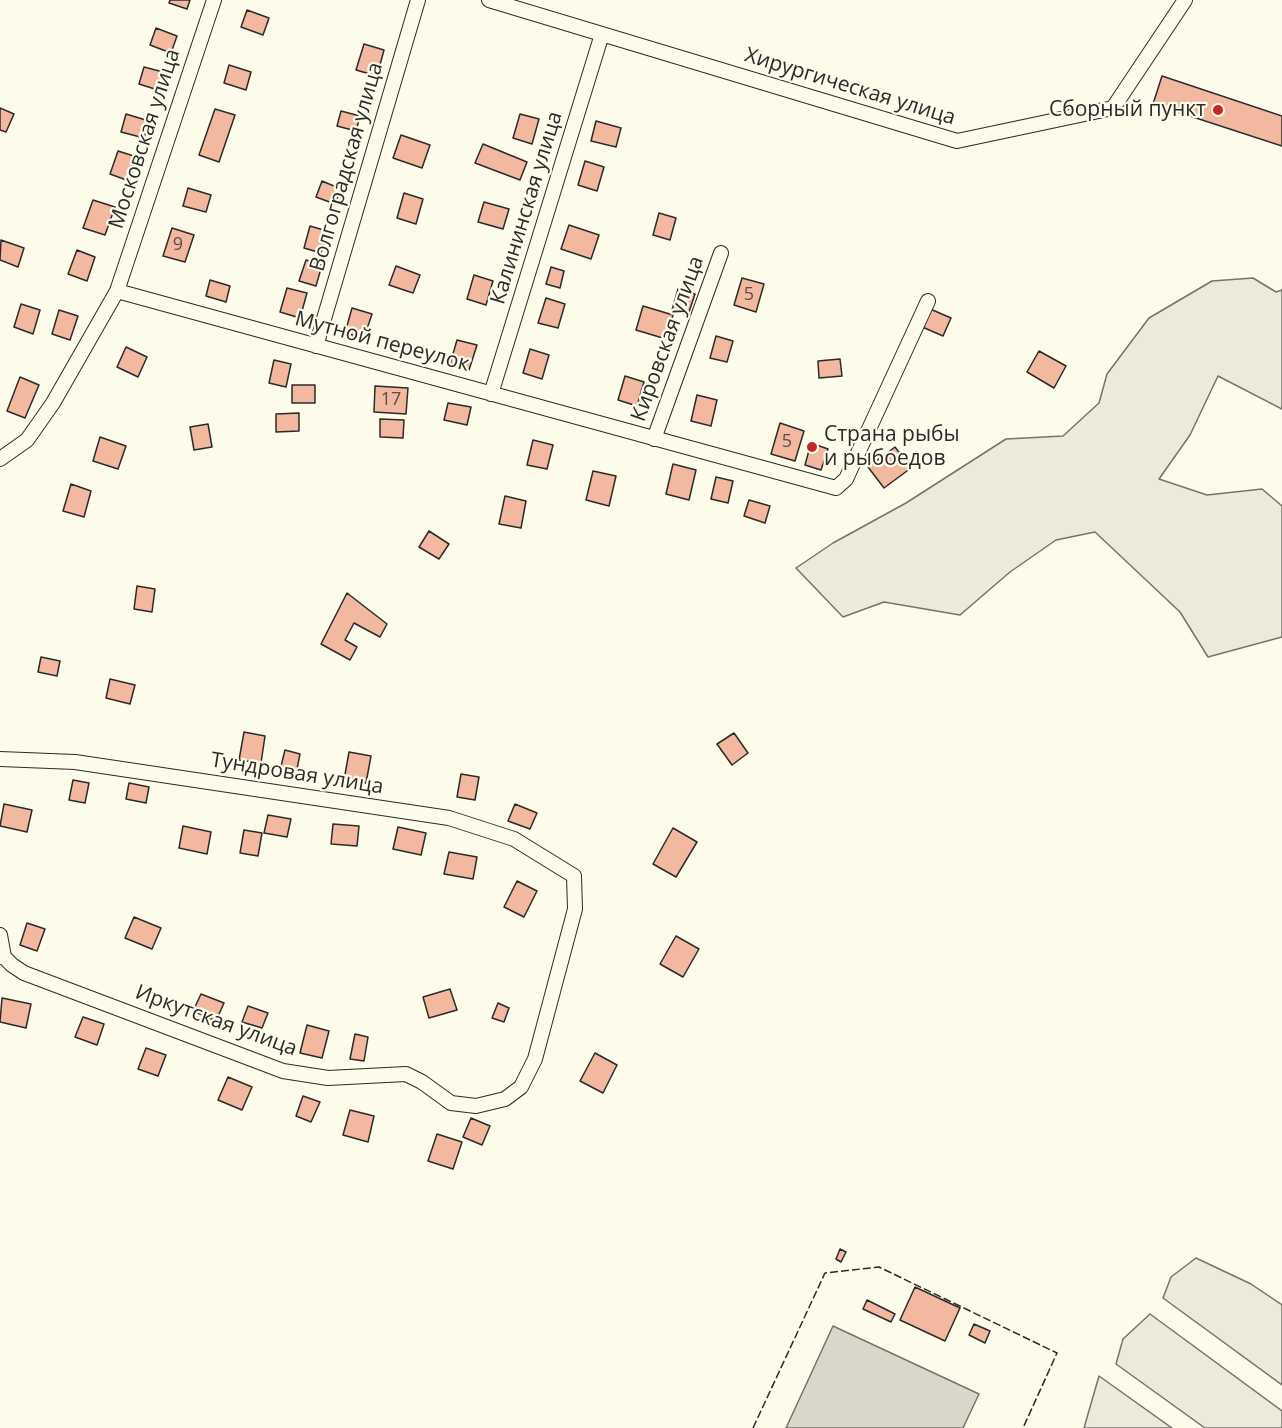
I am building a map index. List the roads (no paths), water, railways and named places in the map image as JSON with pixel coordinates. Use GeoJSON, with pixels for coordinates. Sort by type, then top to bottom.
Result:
{"type":"FeatureCollection","features":[{"type":"Feature","properties":{"kind":"street","name":"Московская улица"},"geometry":{"type":"LineString","coordinates":[[117,291],[214,0]]}},
{"type":"Feature","properties":{"kind":"street","name":"Волгоградская улица"},"geometry":{"type":"LineString","coordinates":[[316,346],[418,0]]}},
{"type":"Feature","properties":{"kind":"street","name":"Хирургическая улица"},"geometry":{"type":"LineString","coordinates":[[489,0],[957,141],[1113,108],[1185,0]]}},
{"type":"Feature","properties":{"kind":"street","name":"Калининская улица"},"geometry":{"type":"LineString","coordinates":[[491,394],[602,34]]}},
{"type":"Feature","properties":{"kind":"street","name":"Кировская улица"},"geometry":{"type":"LineString","coordinates":[[654,439],[721,253]]}},
{"type":"Feature","properties":{"kind":"street","name":"Мутной переулок"},"geometry":{"type":"LineString","coordinates":[[117,291],[836,488],[846,479],[928,301]]}},
{"type":"Feature","properties":{"kind":"street"},"geometry":{"type":"LineString","coordinates":[[0,459],[27,440],[53,403],[117,291]]}},
{"type":"Feature","properties":{"kind":"street","name":"Тундровая улица"},"geometry":{"type":"LineString","coordinates":[[0,759],[75,762],[449,818],[514,839],[574,876]]}},
{"type":"Feature","properties":{"kind":"street","name":"Иркутская улица"},"geometry":{"type":"LineString","coordinates":[[2,957],[24,972],[283,1071],[328,1078],[406,1074],[422,1082],[451,1104],[476,1106],[505,1099],[521,1087],[535,1059],[575,909],[574,876]]}},
{"type":"Feature","properties":{"kind":"street"},"geometry":{"type":"LineString","coordinates":[[0,935],[2,957]]}},
{"type":"Feature","properties":{"kind":"place","name":"Сборный пункт"},"geometry":{"type":"Point","coordinates":[1218,110]}},
{"type":"Feature","properties":{"kind":"place","name":"Страна рыбы и рыбоедов"},"geometry":{"type":"Point","coordinates":[812,447]}}]}
